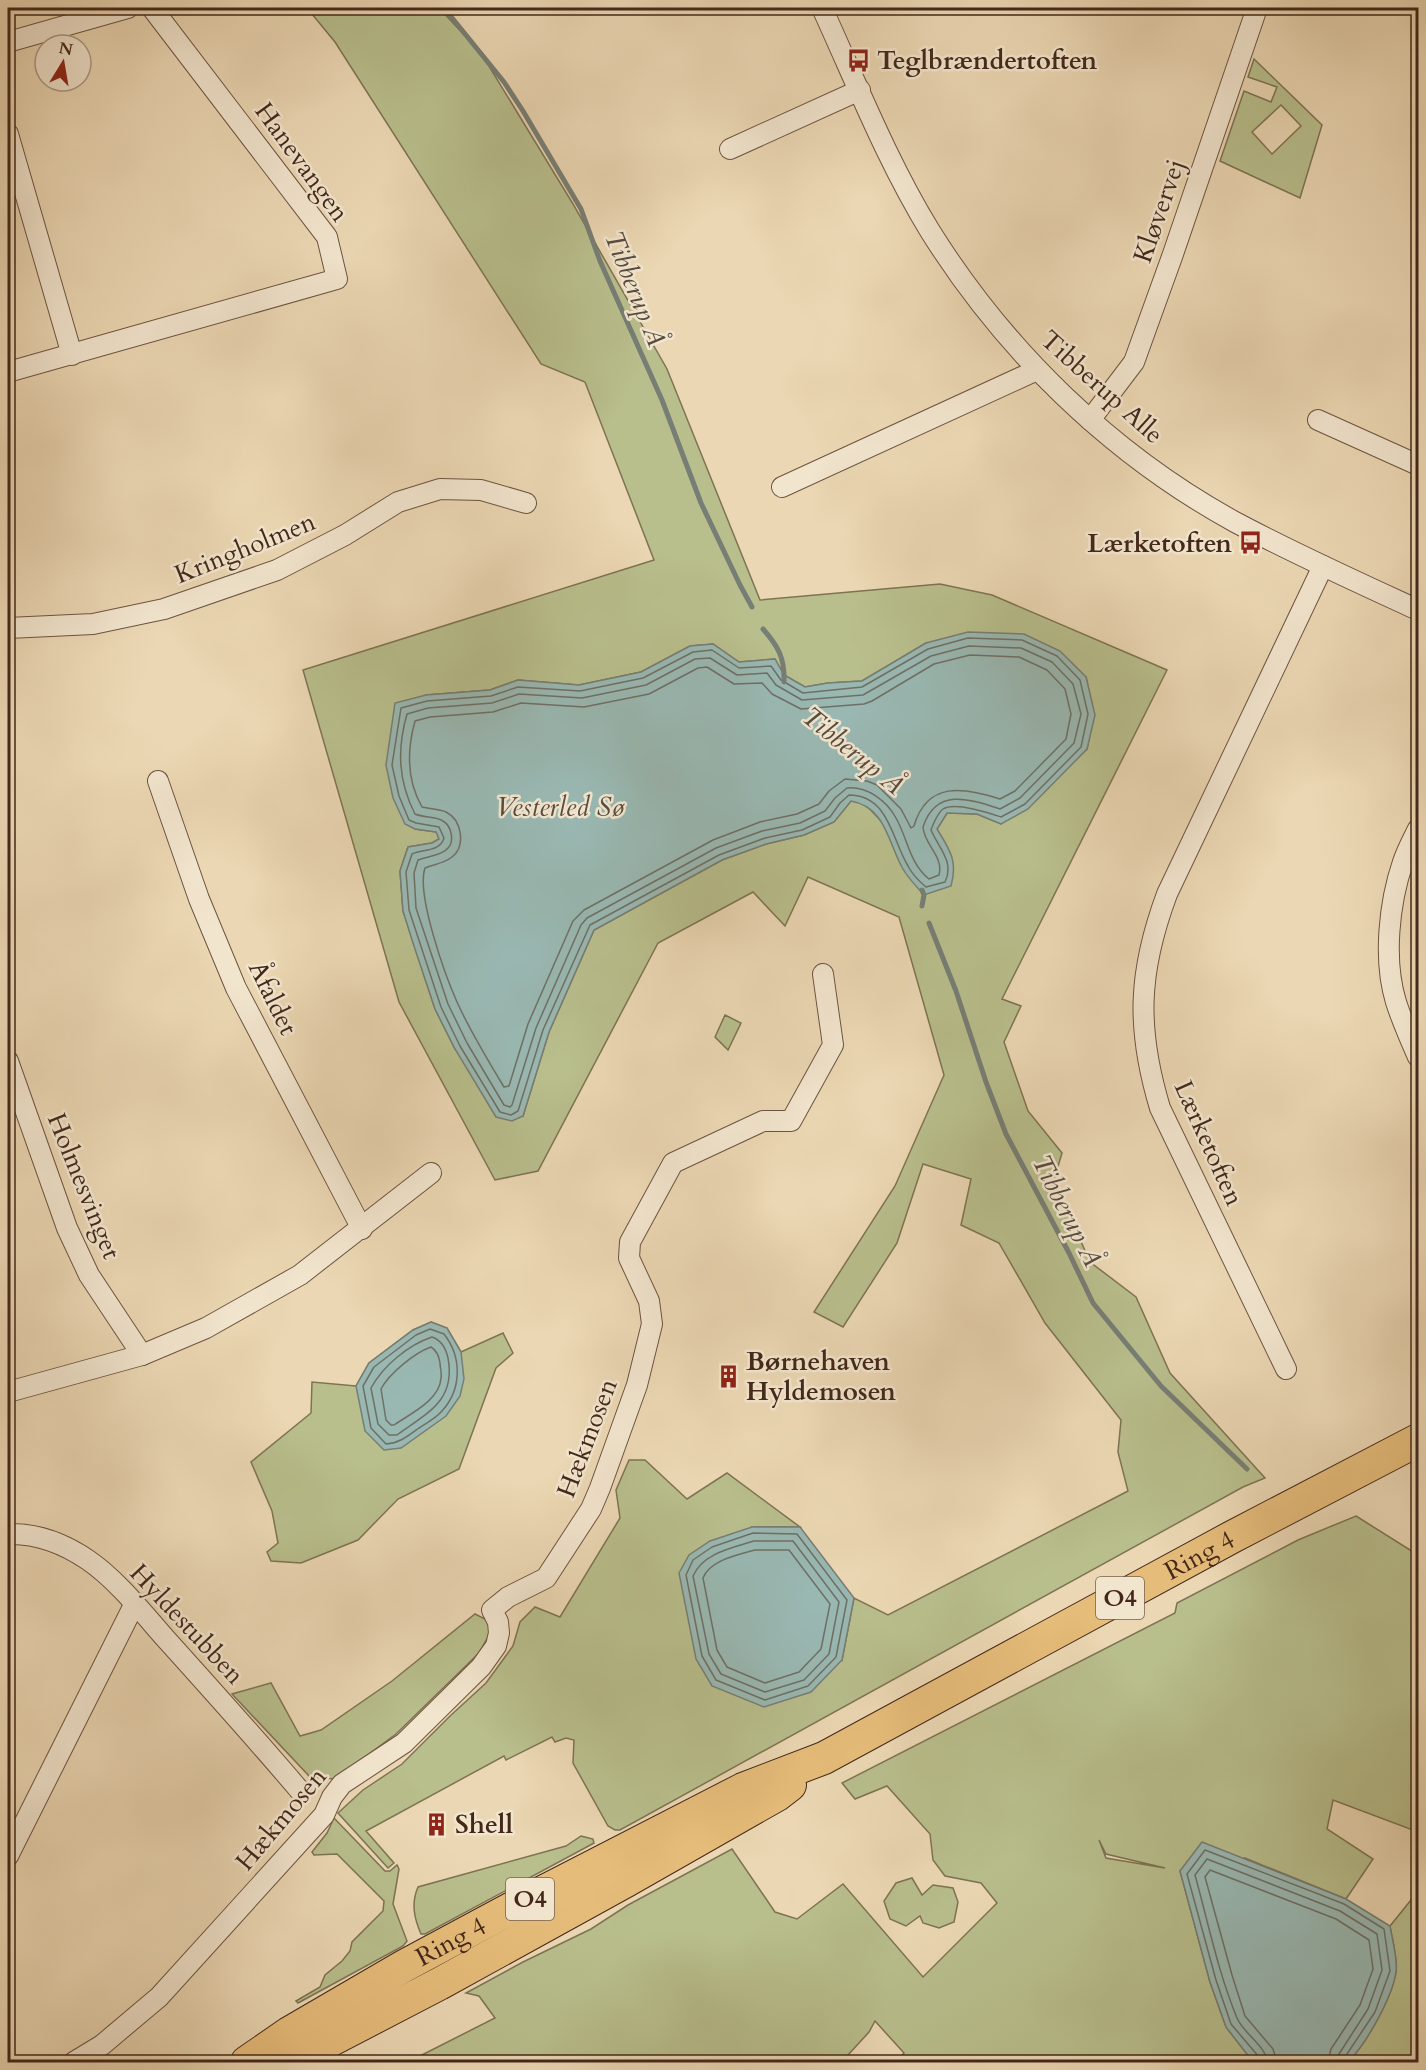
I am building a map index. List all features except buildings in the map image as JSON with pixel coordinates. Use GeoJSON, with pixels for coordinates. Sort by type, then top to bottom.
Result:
{"type":"FeatureCollection","features":[{"type":"Feature","properties":{"kind":"main road","name":"Ring 4"},"geometry":{"type":"LineString","coordinates":[[247,2062],[289,2033],[404,1966],[517,1906],[743,1789],[824,1758],[1221,1543],[1419,1440]]}},
{"type":"Feature","properties":{"kind":"main road","name":"Ring 4"},"geometry":{"type":"LineString","coordinates":[[290,2062],[429,1990],[627,1881],[777,1795],[824,1758]]}},
{"type":"Feature","properties":{"kind":"street"},"geometry":{"type":"LineString","coordinates":[[8,42],[128,8]]}},
{"type":"Feature","properties":{"kind":"street","name":"Hanevangen"},"geometry":{"type":"LineString","coordinates":[[8,372],[337,279],[327,237],[152,8]]}},
{"type":"Feature","properties":{"kind":"street","name":"Tibberup Alle"},"geometry":{"type":"LineString","coordinates":[[822,8],[889,155],[930,230],[974,297],[1037,370],[1090,420],[1182,489],[1234,521],[1323,566],[1419,610]]}},
{"type":"Feature","properties":{"kind":"street","name":"Kløvervej"},"geometry":{"type":"LineString","coordinates":[[1090,420],[1134,362],[1257,8]]}},
{"type":"Feature","properties":{"kind":"street"},"geometry":{"type":"LineString","coordinates":[[730,149],[860,90]]}},
{"type":"Feature","properties":{"kind":"street"},"geometry":{"type":"LineString","coordinates":[[8,134],[72,354]]}},
{"type":"Feature","properties":{"kind":"street"},"geometry":{"type":"LineString","coordinates":[[782,487],[1037,370]]}},
{"type":"Feature","properties":{"kind":"street"},"geometry":{"type":"LineString","coordinates":[[1318,420],[1419,465]]}},
{"type":"Feature","properties":{"kind":"street","name":"Kringholmen"},"geometry":{"type":"LineString","coordinates":[[8,628],[93,624],[164,609],[277,570],[345,535],[398,502],[440,489],[481,490],[526,503]]}},
{"type":"Feature","properties":{"kind":"street","name":"Lærketoften"},"geometry":{"type":"LineString","coordinates":[[1286,1369],[1160,1108],[1150,1074],[1144,1039],[1143,996],[1152,938],[1167,894],[1323,566]]}},
{"type":"Feature","properties":{"kind":"street","name":"Åfaldet"},"geometry":{"type":"LineString","coordinates":[[158,781],[199,898],[236,988],[362,1229]]}},
{"type":"Feature","properties":{"kind":"street"},"geometry":{"type":"LineString","coordinates":[[1419,828],[1403,861],[1392,909],[1389,952],[1395,999],[1405,1028],[1419,1057]]}},
{"type":"Feature","properties":{"kind":"street","name":"Hækmosen"},"geometry":{"type":"LineString","coordinates":[[74,2062],[102,2045],[159,1996],[324,1815],[332,1797],[342,1784],[405,1743],[481,1667],[496,1646],[499,1633],[498,1622],[492,1610],[508,1597],[546,1578],[591,1509],[620,1436],[648,1346],[652,1324],[651,1312],[629,1258],[630,1242],[673,1163],[763,1122],[791,1121],[833,1045],[823,974]]}},
{"type":"Feature","properties":{"kind":"street","name":"Holmesvinget"},"geometry":{"type":"LineString","coordinates":[[8,1061],[67,1228],[89,1275],[142,1355]]}},
{"type":"Feature","properties":{"kind":"street"},"geometry":{"type":"LineString","coordinates":[[8,1392],[142,1355],[206,1328],[300,1275],[431,1173]]}},
{"type":"Feature","properties":{"kind":"street","name":"Hyldestubben"},"geometry":{"type":"LineString","coordinates":[[8,1534],[43,1536],[66,1546],[90,1561],[135,1604],[301,1792]]}},
{"type":"Feature","properties":{"kind":"street"},"geometry":{"type":"LineString","coordinates":[[8,1856],[135,1604]]}},
{"type":"Feature","properties":{"kind":"green space"},"geometry":{"type":"Polygon","coordinates":[[[307,8],[439,8],[481,53],[573,204],[667,369],[760,600],[940,584],[992,595],[1167,670],[1002,999],[1021,1006],[1004,1042],[1028,1111],[1062,1153],[1054,1180],[1090,1262],[1136,1297],[1170,1373],[1265,1478],[1243,1487],[620,1830],[608,1826],[573,1763],[574,1740],[566,1738],[555,1742],[552,1737],[506,1760],[504,1756],[366,1831],[394,1863],[388,1868],[338,1813],[363,1790],[402,1764],[486,1683],[513,1646],[520,1622],[535,1607],[560,1617],[620,1518],[616,1490],[629,1460],[645,1460],[687,1499],[727,1473],[800,1527],[752,1527],[842,1660],[854,1598],[888,1615],[1128,1491],[1118,1452],[1121,1420],[1045,1323],[999,1243],[961,1225],[971,1179],[923,1164],[897,1243],[843,1327],[814,1312],[895,1186],[944,1075],[899,917],[808,877],[785,926],[753,892],[658,943],[538,1171],[495,1180],[399,1002],[303,670],[654,560],[585,382],[541,364],[335,42],[307,8]],[[926,643],[862,681],[805,687],[784,675],[775,659],[739,662],[713,644],[690,646],[641,672],[579,685],[518,680],[490,690],[426,695],[415,829],[437,832],[439,839],[432,843],[408,847],[400,871],[403,911],[435,1009],[455,1049],[523,1116],[549,1032],[594,930],[722,860],[766,844],[804,835],[834,822],[851,801],[864,803],[884,824],[938,832],[937,829],[947,813],[977,814],[1001,824],[1087,749],[1094,714],[1086,677],[926,643]]]}},
{"type":"Feature","properties":{"kind":"green space"},"geometry":{"type":"Polygon","coordinates":[[[1254,59],[1322,125],[1300,198],[1220,161],[1244,91],[1271,102],[1277,87],[1248,77],[1254,59]],[[1281,105],[1252,132],[1272,154],[1301,126],[1281,105]]]}},
{"type":"Feature","properties":{"kind":"green space"},"geometry":{"type":"Polygon","coordinates":[[[725,1015],[741,1023],[728,1050],[715,1037],[725,1015]]]}},
{"type":"Feature","properties":{"kind":"green space"},"geometry":{"type":"Polygon","coordinates":[[[431,1322],[447,1328],[461,1352],[503,1333],[513,1353],[496,1368],[459,1469],[398,1499],[358,1540],[301,1563],[271,1561],[267,1552],[278,1543],[272,1511],[251,1462],[311,1413],[312,1382],[356,1386],[369,1363],[413,1330],[431,1322]]]}},
{"type":"Feature","properties":{"kind":"green space"},"geometry":{"type":"Polygon","coordinates":[[[1356,1516],[1418,1555],[1418,1832],[1333,1800],[1327,1829],[1373,1859],[1346,1899],[1245,1858],[1180,1871],[1210,1982],[1226,2027],[1250,2058],[1259,2062],[895,2062],[904,2053],[875,2021],[869,2032],[848,2055],[856,2062],[408,2062],[495,2018],[479,1996],[466,1993],[591,1929],[628,1905],[732,1849],[775,1912],[797,1919],[843,1884],[923,1977],[997,1903],[981,1883],[945,1876],[933,1860],[930,1834],[887,1786],[855,1799],[842,1783],[1175,1613],[1177,1603],[1298,1540],[1356,1516]],[[1099,1840],[1106,1858],[1165,1868],[1106,1854],[1099,1840]]]}},
{"type":"Feature","properties":{"kind":"green space"},"geometry":{"type":"Polygon","coordinates":[[[475,1614],[495,1624],[479,1653],[396,1734],[335,1779],[310,1777],[232,1694],[271,1683],[300,1736],[321,1730],[392,1681],[475,1614]]]}},
{"type":"Feature","properties":{"kind":"green space"},"geometry":{"type":"Polygon","coordinates":[[[334,1818],[385,1871],[390,1871],[397,1865],[399,1869],[393,1904],[407,1941],[403,1946],[298,2003],[296,2001],[320,1987],[325,1975],[350,1951],[352,1942],[383,1911],[384,1901],[337,1854],[314,1855],[312,1852],[327,1833],[334,1818]]]}},
{"type":"Feature","properties":{"kind":"green space"},"geometry":{"type":"Polygon","coordinates":[[[581,1836],[593,1839],[594,1843],[425,1934],[421,1934],[414,1910],[418,1887],[566,1846],[581,1836]]]}},
{"type":"Feature","properties":{"kind":"green space"},"geometry":{"type":"Polygon","coordinates":[[[912,1878],[922,1895],[933,1885],[953,1888],[958,1902],[954,1922],[939,1928],[923,1923],[920,1916],[906,1926],[890,1919],[884,1901],[896,1883],[912,1878]]]}},
{"type":"Feature","properties":{"kind":"green space"},"geometry":{"type":"Polygon","coordinates":[[[1415,1895],[1418,1896],[1418,2062],[1348,2062],[1370,2032],[1394,1983],[1396,1955],[1390,1926],[1415,1895]]]}},
{"type":"Feature","properties":{"kind":"water","name":"Vesterled Sø"},"geometry":{"type":"Polygon","coordinates":[[[968,632],[1024,634],[1060,651],[1086,677],[1095,715],[1087,749],[1028,809],[1001,824],[977,814],[947,813],[937,829],[946,843],[953,863],[951,886],[924,895],[903,869],[879,818],[872,810],[851,801],[834,822],[804,835],[766,844],[722,860],[594,930],[549,1032],[523,1116],[512,1121],[496,1117],[455,1049],[435,1009],[403,911],[400,871],[408,847],[432,843],[439,839],[436,832],[415,829],[405,824],[393,798],[386,765],[395,703],[426,695],[490,690],[518,680],[579,685],[641,672],[690,646],[713,644],[739,662],[775,659],[784,675],[805,687],[862,681],[926,643],[968,632]]]}},
{"type":"Feature","properties":{"kind":"water"},"geometry":{"type":"Polygon","coordinates":[[[431,1322],[447,1328],[461,1352],[464,1379],[460,1396],[446,1416],[401,1448],[384,1450],[365,1431],[356,1386],[369,1363],[413,1330],[431,1322]]]}},
{"type":"Feature","properties":{"kind":"water"},"geometry":{"type":"Polygon","coordinates":[[[752,1527],[800,1527],[854,1598],[842,1660],[811,1692],[764,1707],[712,1686],[696,1659],[679,1573],[689,1555],[710,1541],[752,1527]]]}},
{"type":"Feature","properties":{"kind":"water"},"geometry":{"type":"Polygon","coordinates":[[[1202,1842],[1346,1899],[1390,1926],[1396,1961],[1394,1983],[1377,2020],[1363,2044],[1348,2062],[1259,2062],[1250,2058],[1226,2027],[1210,1982],[1180,1871],[1202,1842]]]}},
{"type":"Feature","properties":{"kind":"waterway","name":"Tibberup Å"},"geometry":{"type":"LineString","coordinates":[[444,8],[504,82],[581,209],[600,261],[662,400],[701,503],[752,607]]}},
{"type":"Feature","properties":{"kind":"waterway","name":"Tibberup Å"},"geometry":{"type":"LineString","coordinates":[[763,629],[780,653],[784,682]]}},
{"type":"Feature","properties":{"kind":"waterway","name":"Tibberup Å"},"geometry":{"type":"LineString","coordinates":[[922,890],[924,895],[922,906]]}},
{"type":"Feature","properties":{"kind":"waterway","name":"Tibberup Å"},"geometry":{"type":"LineString","coordinates":[[929,923],[956,991],[1006,1134],[1093,1303],[1161,1386],[1247,1469]]}},
{"type":"Feature","properties":{"kind":"place","name":"Teglbrændertoften"},"geometry":{"type":"Point","coordinates":[859,60]}},
{"type":"Feature","properties":{"kind":"place","name":"Lærketoften"},"geometry":{"type":"Point","coordinates":[1250,543]}},
{"type":"Feature","properties":{"kind":"place","name":"Børnehaven Hyldemosen"},"geometry":{"type":"Point","coordinates":[728,1376]}},
{"type":"Feature","properties":{"kind":"place","name":"Shell"},"geometry":{"type":"Point","coordinates":[437,1824]}}]}
